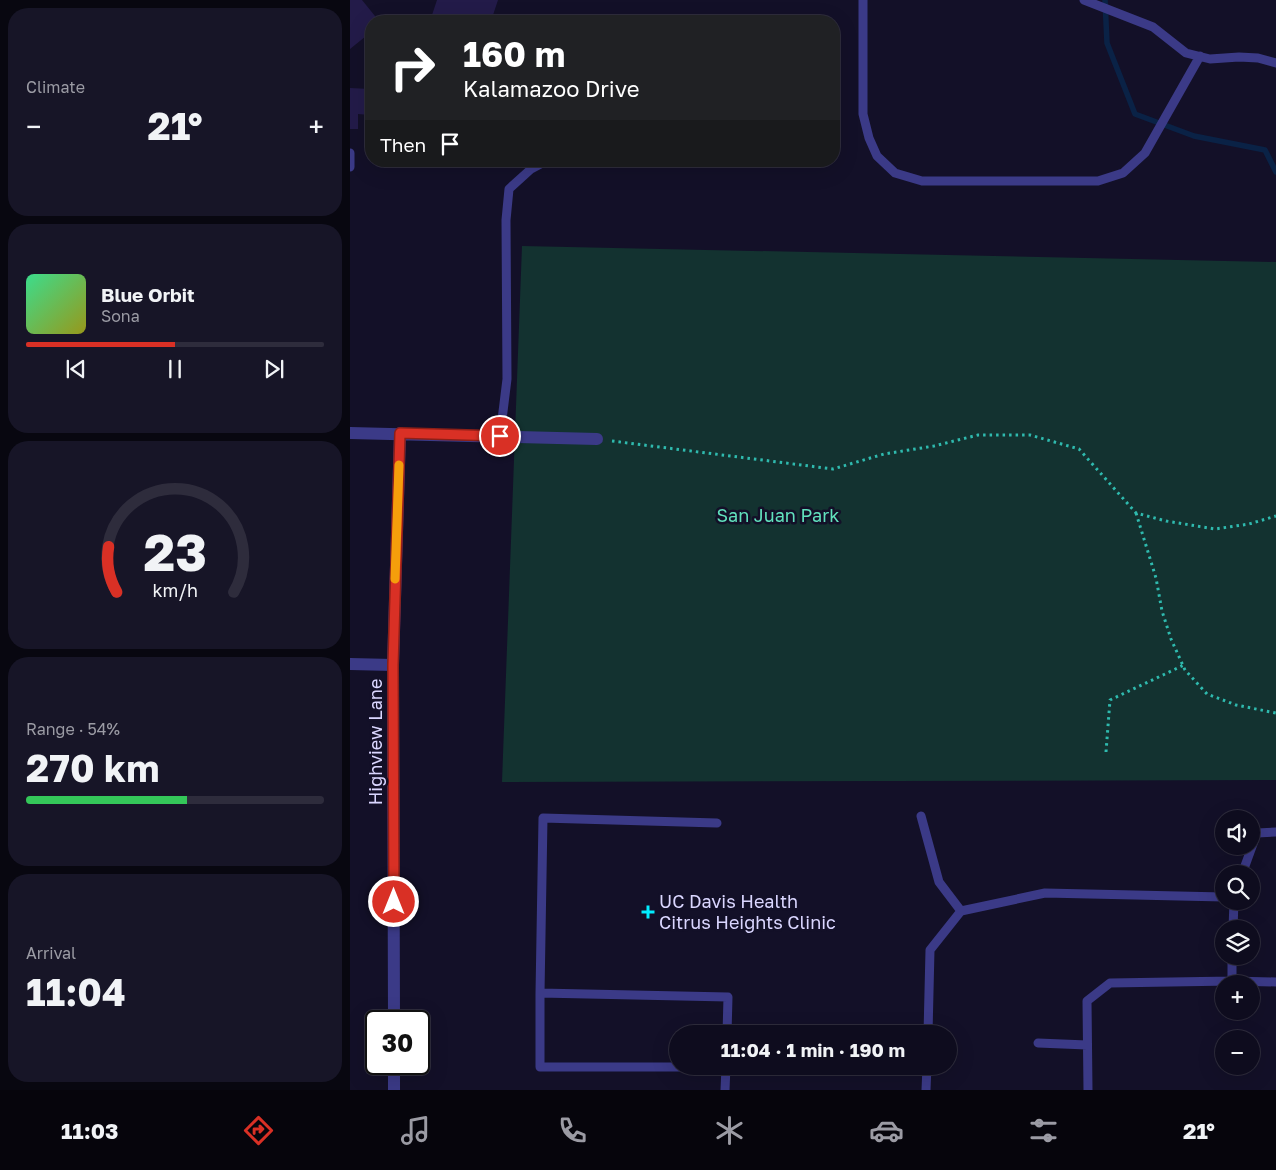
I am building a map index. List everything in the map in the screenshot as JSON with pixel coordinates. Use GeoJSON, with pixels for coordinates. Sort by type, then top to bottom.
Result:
{"type":"FeatureCollection","features":[{"type":"Feature","properties":{"kind":"street"},"geometry":{"type":"LineString","coordinates":[[350,433],[597,439]]}},
{"type":"Feature","properties":{"kind":"street","name":"Highview Lane"},"geometry":{"type":"LineString","coordinates":[[394,1010],[393,665],[400,433]]}},
{"type":"Feature","properties":{"kind":"street"},"geometry":{"type":"LineString","coordinates":[[350,664],[393,665]]}},
{"type":"Feature","properties":{"kind":"street"},"geometry":{"type":"LineString","coordinates":[[394,1075],[394,1090]]}},
{"type":"Feature","properties":{"kind":"lane"},"geometry":{"type":"LineString","coordinates":[[863,0],[862,114],[869,138],[877,156],[895,173],[922,181],[1098,181],[1123,174],[1145,153],[1200,56]]}},
{"type":"Feature","properties":{"kind":"lane"},"geometry":{"type":"LineString","coordinates":[[1084,0],[1153,27],[1186,53],[1210,59],[1248,58],[1276,63]]}},
{"type":"Feature","properties":{"kind":"lane"},"geometry":{"type":"LineString","coordinates":[[350,153],[350,166]]}},
{"type":"Feature","properties":{"kind":"lane"},"geometry":{"type":"LineString","coordinates":[[500,436],[507,378],[506,220],[509,189],[535,167]]}},
{"type":"Feature","properties":{"kind":"lane"},"geometry":{"type":"LineString","coordinates":[[921,816],[938,882],[961,911]]}},
{"type":"Feature","properties":{"kind":"lane"},"geometry":{"type":"LineString","coordinates":[[669,1067],[540,1067],[543,818],[717,823]]}},
{"type":"Feature","properties":{"kind":"lane"},"geometry":{"type":"LineString","coordinates":[[1245,865],[1257,833],[1276,832]]}},
{"type":"Feature","properties":{"kind":"lane"},"geometry":{"type":"LineString","coordinates":[[928,1025],[930,950],[961,911],[1045,894],[1215,897]]}},
{"type":"Feature","properties":{"kind":"lane"},"geometry":{"type":"LineString","coordinates":[[1088,1090],[1087,1001],[1110,983],[1215,981]]}},
{"type":"Feature","properties":{"kind":"lane"},"geometry":{"type":"LineString","coordinates":[[1260,982],[1276,982]]}},
{"type":"Feature","properties":{"kind":"lane"},"geometry":{"type":"LineString","coordinates":[[540,993],[728,997],[727,1025]]}},
{"type":"Feature","properties":{"kind":"lane"},"geometry":{"type":"LineString","coordinates":[[1038,1043],[1087,1045]]}},
{"type":"Feature","properties":{"kind":"lane"},"geometry":{"type":"LineString","coordinates":[[725,1090],[726,1075]]}},
{"type":"Feature","properties":{"kind":"lane"},"geometry":{"type":"LineString","coordinates":[[926,1090],[927,1075]]}},
{"type":"Feature","properties":{"kind":"path"},"geometry":{"type":"LineString","coordinates":[[597,439],[833,469],[884,454],[934,446],[978,435],[1030,435],[1079,449],[1136,513],[1156,578],[1162,611],[1171,639],[1185,670],[1207,694],[1236,705],[1276,713]]}},
{"type":"Feature","properties":{"kind":"path"},"geometry":{"type":"LineString","coordinates":[[1136,513],[1166,521],[1214,529],[1249,524],[1276,516]]}},
{"type":"Feature","properties":{"kind":"path"},"geometry":{"type":"LineString","coordinates":[[1106,752],[1110,700],[1184,666]]}},
{"type":"Feature","properties":{"kind":"green space","name":"San Juan Park"},"geometry":{"type":"Polygon","coordinates":[[[522,246],[1276,262],[1276,780],[502,782],[522,246]]]}},
{"type":"Feature","properties":{"kind":"building"},"geometry":{"type":"Polygon","coordinates":[[[350,0],[362,0],[374,15],[365,15],[365,37],[350,49],[350,0]]]}},
{"type":"Feature","properties":{"kind":"building"},"geometry":{"type":"Polygon","coordinates":[[[437,0],[498,0],[493,15],[432,15],[437,0]]]}},
{"type":"Feature","properties":{"kind":"building"},"geometry":{"type":"Polygon","coordinates":[[[350,88],[365,89],[365,115],[358,114],[358,129],[350,129],[350,88]]]}},
{"type":"Feature","properties":{"kind":"waterway"},"geometry":{"type":"LineString","coordinates":[[1105,0],[1107,43],[1135,114],[1194,136],[1265,150],[1276,172]]}},
{"type":"Feature","properties":{"kind":"slow traffic"},"geometry":{"type":"LineString","coordinates":[[395,579],[399,465]]}},
{"type":"Feature","properties":{"kind":"place","name":"UC Davis Health Citrus Heights Clinic"},"geometry":{"type":"Point","coordinates":[648,912]}},
{"type":"Feature","properties":{"kind":"route"},"geometry":{"type":"LineString","coordinates":[[394,902],[393,665],[400,433],[500,436]]}}]}
